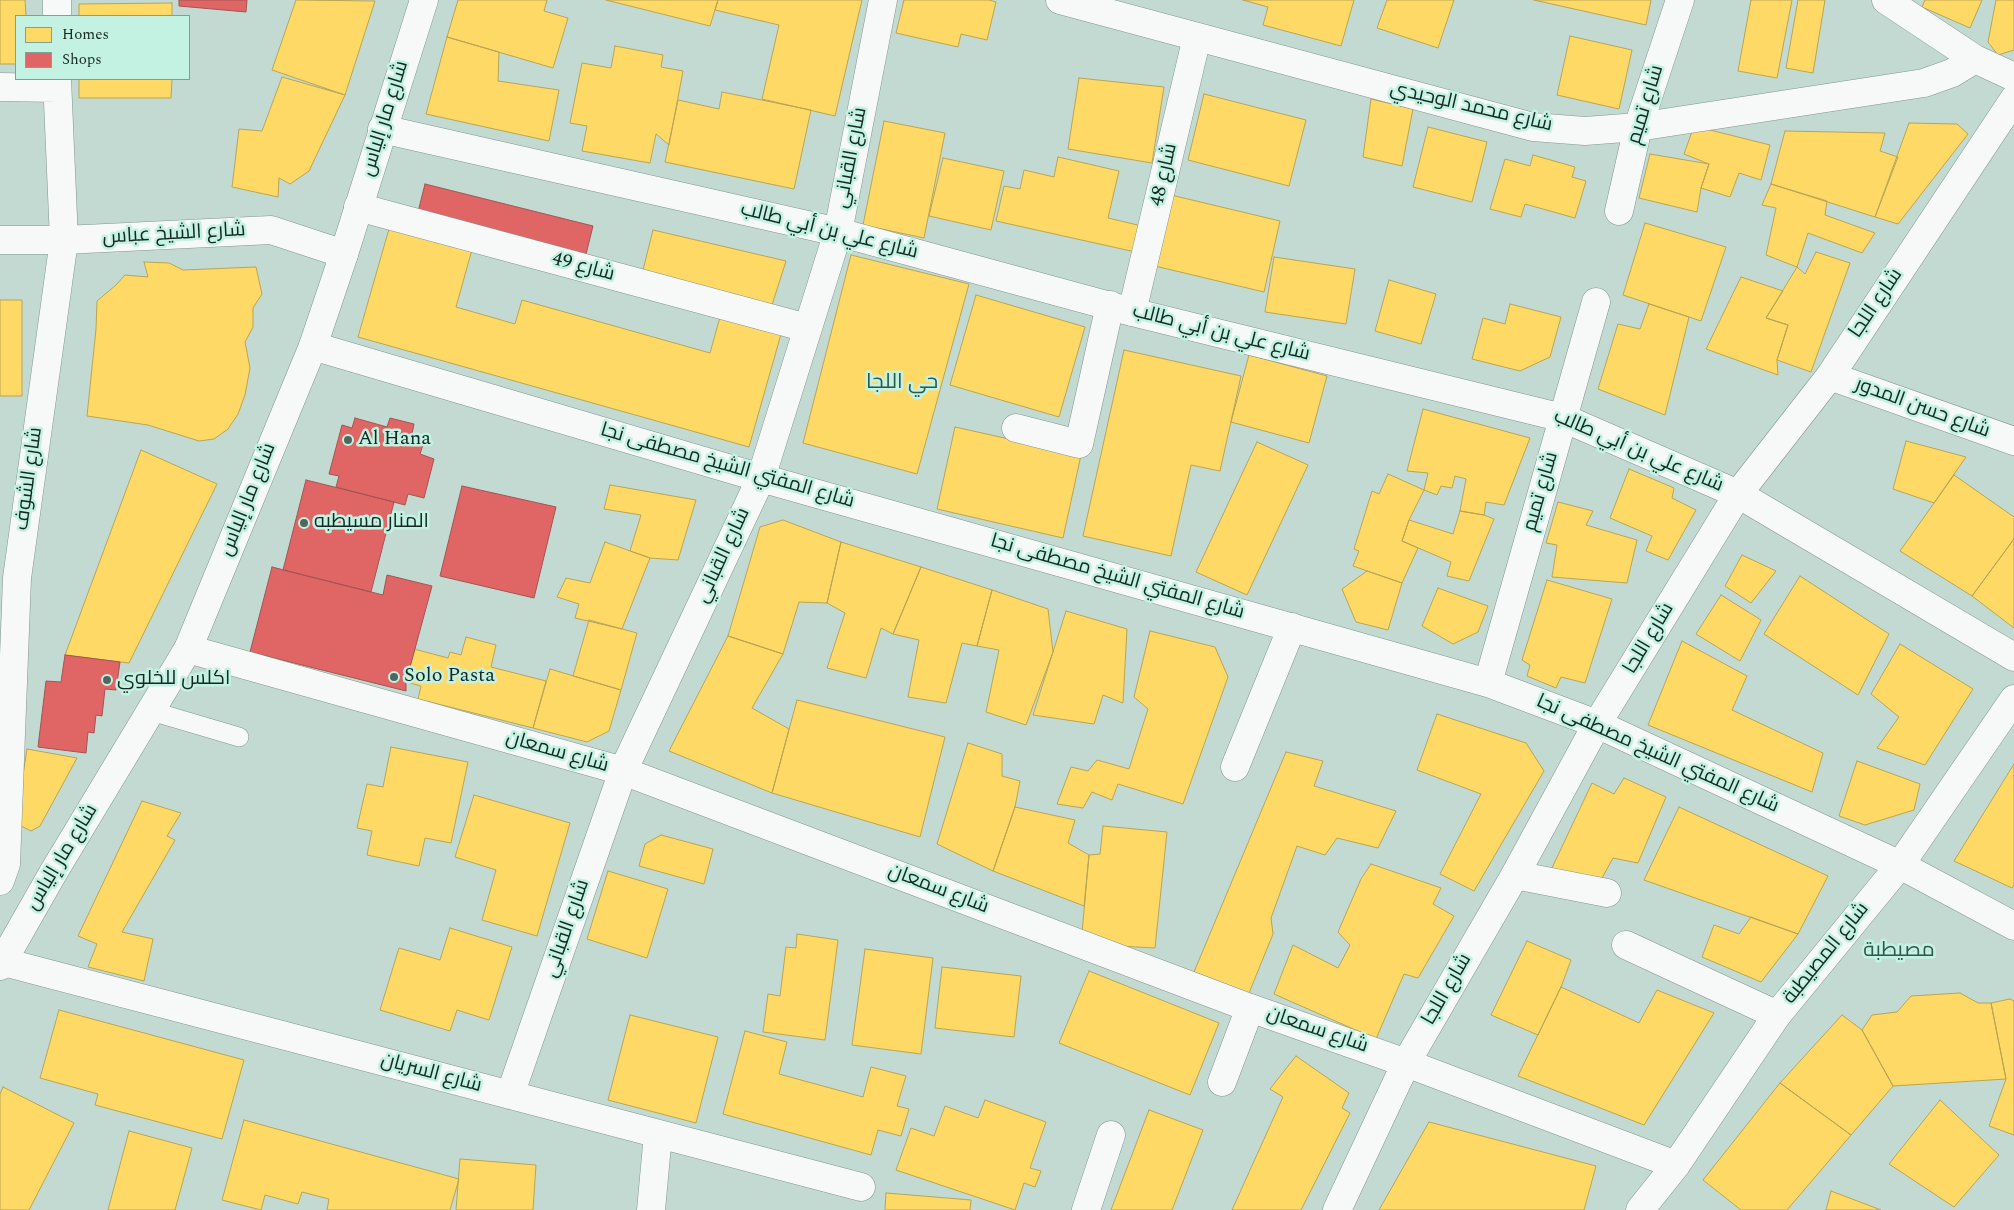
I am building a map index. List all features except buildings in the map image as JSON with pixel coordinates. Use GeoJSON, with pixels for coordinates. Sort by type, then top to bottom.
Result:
{"type":"FeatureCollection","features":[{"type":"Feature","properties":{"kind":"street"},"geometry":{"type":"LineString","coordinates":[[56,0],[57,15]]}},
{"type":"Feature","properties":{"kind":"street","name":"شارع مار إلياس"},"geometry":{"type":"LineString","coordinates":[[1,963],[188,648],[313,346],[424,0]]}},
{"type":"Feature","properties":{"kind":"street","name":"شارع القباني"},"geometry":{"type":"LineString","coordinates":[[510,1095],[623,771],[761,478],[838,232],[883,0]]}},
{"type":"Feature","properties":{"kind":"street","name":"شارع محمد الوحيدي"},"geometry":{"type":"LineString","coordinates":[[1060,0],[1533,127],[1585,131],[1638,127],[1924,83],[1952,73],[1976,59]]}},
{"type":"Feature","properties":{"kind":"street","name":"شارع تميم"},"geometry":{"type":"LineString","coordinates":[[1618,211],[1638,127],[1680,0]]}},
{"type":"Feature","properties":{"kind":"street"},"geometry":{"type":"LineString","coordinates":[[1886,0],[1976,59],[2014,77]]}},
{"type":"Feature","properties":{"kind":"street","name":"شارع 48"},"geometry":{"type":"LineString","coordinates":[[1016,428],[1079,444],[1121,309],[1197,37]]}},
{"type":"Feature","properties":{"kind":"street"},"geometry":{"type":"LineString","coordinates":[[0,87],[57,83]]}},
{"type":"Feature","properties":{"kind":"street","name":"شارع الشوف"},"geometry":{"type":"LineString","coordinates":[[0,881],[6,864],[7,638],[64,240],[57,83]]}},
{"type":"Feature","properties":{"kind":"street","name":"شارع اللجا"},"geometry":{"type":"LineString","coordinates":[[1337,1210],[1406,1063],[1515,875],[1598,724],[1738,494],[1830,376],[2014,99]]}},
{"type":"Feature","properties":{"kind":"street","name":"شارع علي بن أبي طالب"},"geometry":{"type":"LineString","coordinates":[[382,129],[838,232],[1121,309],[1563,418],[1738,494],[2014,657]]}},
{"type":"Feature","properties":{"kind":"street","name":"شارع 49"},"geometry":{"type":"LineString","coordinates":[[358,208],[807,328]]}},
{"type":"Feature","properties":{"kind":"street","name":"شارع الشيخ عباس"},"geometry":{"type":"LineString","coordinates":[[0,240],[64,240],[271,230],[344,254]]}},
{"type":"Feature","properties":{"kind":"street","name":"شارع تميم"},"geometry":{"type":"LineString","coordinates":[[1488,683],[1596,302]]}},
{"type":"Feature","properties":{"kind":"street","name":"شارع المفتي الشيخ مصطفى نجا"},"geometry":{"type":"LineString","coordinates":[[313,346],[761,478],[1488,683],[1598,724],[1900,865],[2014,926]]}},
{"type":"Feature","properties":{"kind":"street","name":"شارع حسن المدور"},"geometry":{"type":"LineString","coordinates":[[1830,376],[2014,441]]}},
{"type":"Feature","properties":{"kind":"street"},"geometry":{"type":"LineString","coordinates":[[1234,767],[1292,627]]}},
{"type":"Feature","properties":{"kind":"street","name":"شارع سمعان"},"geometry":{"type":"LineString","coordinates":[[188,648],[623,771],[1250,1008],[1406,1063],[1676,1166]]}},
{"type":"Feature","properties":{"kind":"street","name":"شارع المصيطبة"},"geometry":{"type":"LineString","coordinates":[[1640,1210],[1676,1166],[1776,1015],[1900,865],[2014,699]]}},
{"type":"Feature","properties":{"kind":"street"},"geometry":{"type":"LineString","coordinates":[[1515,875],[1607,894]]}},
{"type":"Feature","properties":{"kind":"street"},"geometry":{"type":"LineString","coordinates":[[1626,945],[1776,1015]]}},
{"type":"Feature","properties":{"kind":"street","name":"شارع السريان"},"geometry":{"type":"LineString","coordinates":[[1,963],[861,1187]]}},
{"type":"Feature","properties":{"kind":"street"},"geometry":{"type":"LineString","coordinates":[[1222,1082],[1250,1008]]}},
{"type":"Feature","properties":{"kind":"street"},"geometry":{"type":"LineString","coordinates":[[651,1210],[658,1134]]}},
{"type":"Feature","properties":{"kind":"street"},"geometry":{"type":"LineString","coordinates":[[1086,1210],[1111,1135]]}},
{"type":"Feature","properties":{"kind":"lane"},"geometry":{"type":"LineString","coordinates":[[151,711],[239,737]]}},
{"type":"Feature","properties":{"kind":"place","name":"Al Hana"},"geometry":{"type":"Point","coordinates":[348,440]}},
{"type":"Feature","properties":{"kind":"place","name":"المنار مسيطبه"},"geometry":{"type":"Point","coordinates":[304,523]}},
{"type":"Feature","properties":{"kind":"place","name":"Solo Pasta"},"geometry":{"type":"Point","coordinates":[394,677]}},
{"type":"Feature","properties":{"kind":"place","name":"اكلس للخلوي"},"geometry":{"type":"Point","coordinates":[107,680]}},
{"type":"Feature","properties":{"kind":"district","name":"حي اللجا"},"geometry":{"type":"Point","coordinates":[902,384]}},
{"type":"Feature","properties":{"kind":"district","name":"مصيطبة"},"geometry":{"type":"Point","coordinates":[1899,952]}}]}
